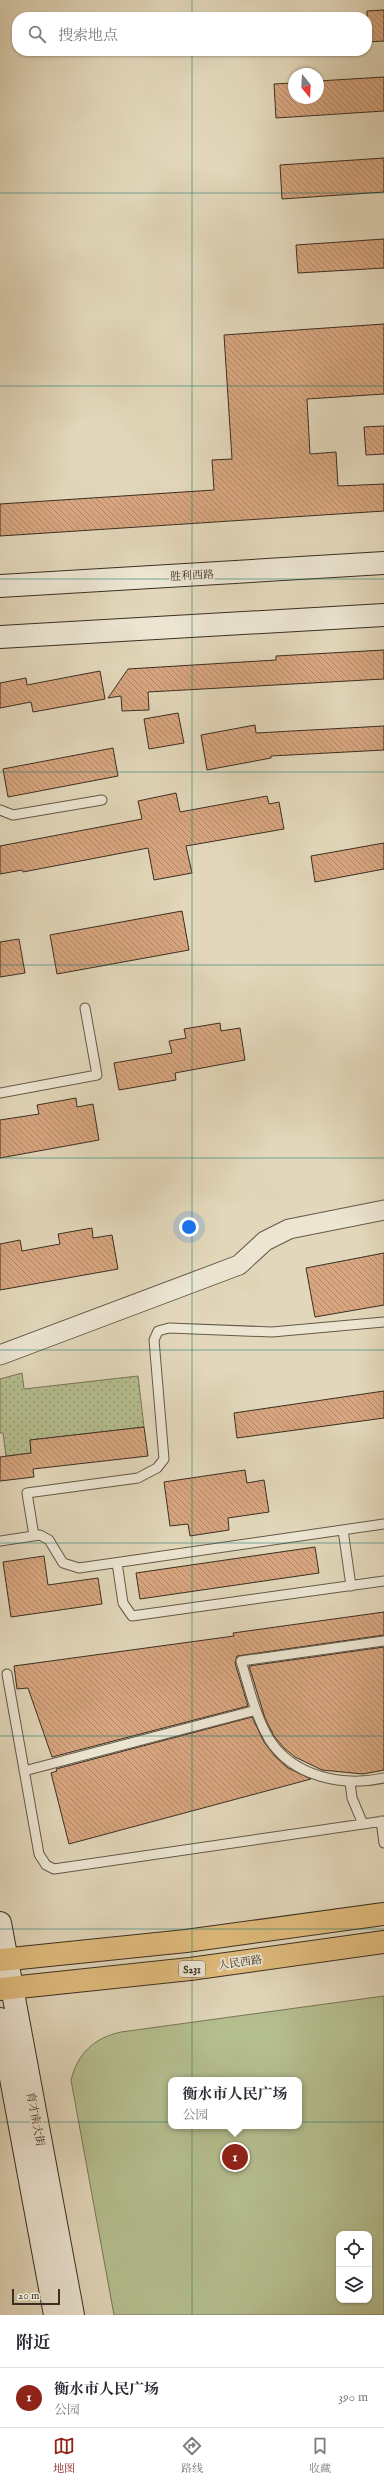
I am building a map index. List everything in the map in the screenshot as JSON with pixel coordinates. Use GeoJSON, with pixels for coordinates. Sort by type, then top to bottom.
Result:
{"type":"FeatureCollection","features":[{"type":"Feature","properties":{"kind":"main road","name":"胜利西路"},"geometry":{"type":"LineString","coordinates":[[0,586],[384,563]]}},
{"type":"Feature","properties":{"kind":"main road"},"geometry":{"type":"LineString","coordinates":[[0,637],[384,615]]}},
{"type":"Feature","properties":{"kind":"main road"},"geometry":{"type":"LineString","coordinates":[[3,1960],[179,1942],[384,1914]]}},
{"type":"Feature","properties":{"kind":"main road","name":"育才南大街"},"geometry":{"type":"LineString","coordinates":[[0,1923],[6,1989],[73,2315]]}},
{"type":"Feature","properties":{"kind":"main road","name":"人民西路"},"geometry":{"type":"LineString","coordinates":[[6,1989],[190,1969],[384,1942]]}},
{"type":"Feature","properties":{"kind":"main road","name":"育才南大街"},"geometry":{"type":"LineString","coordinates":[[0,2019],[55,2315]]}},
{"type":"Feature","properties":{"kind":"street"},"geometry":{"type":"LineString","coordinates":[[0,1355],[239,1265],[265,1241],[289,1229],[384,1210]]}},
{"type":"Feature","properties":{"kind":"lane"},"geometry":{"type":"LineString","coordinates":[[0,810],[13,815],[102,800]]}},
{"type":"Feature","properties":{"kind":"lane"},"geometry":{"type":"LineString","coordinates":[[0,1093],[97,1075],[85,1008]]}},
{"type":"Feature","properties":{"kind":"lane"},"geometry":{"type":"LineString","coordinates":[[34,1536],[27,1493],[138,1478],[157,1468],[164,1459],[154,1340],[158,1331],[169,1328],[272,1332],[384,1322]]}},
{"type":"Feature","properties":{"kind":"lane"},"geometry":{"type":"LineString","coordinates":[[0,1541],[40,1535],[49,1540],[63,1564],[79,1568],[384,1524]]}},
{"type":"Feature","properties":{"kind":"lane"},"geometry":{"type":"LineString","coordinates":[[343,1530],[351,1586]]}},
{"type":"Feature","properties":{"kind":"lane"},"geometry":{"type":"LineString","coordinates":[[117,1563],[123,1603],[132,1616],[384,1581]]}},
{"type":"Feature","properties":{"kind":"lane"},"geometry":{"type":"LineString","coordinates":[[384,1641],[242,1661],[256,1710],[269,1739],[282,1754],[298,1766],[324,1779],[350,1782],[384,1778]]}},
{"type":"Feature","properties":{"kind":"lane"},"geometry":{"type":"LineString","coordinates":[[7,1674],[39,1854],[46,1865],[54,1869],[382,1821],[384,1843]]}},
{"type":"Feature","properties":{"kind":"lane"},"geometry":{"type":"LineString","coordinates":[[24,1772],[256,1710]]}},
{"type":"Feature","properties":{"kind":"lane"},"geometry":{"type":"LineString","coordinates":[[350,1782],[352,1798],[363,1824]]}},
{"type":"Feature","properties":{"kind":"green space"},"geometry":{"type":"Polygon","coordinates":[[[22,1373],[24,1389],[138,1376],[144,1427],[30,1440],[31,1453],[6,1456],[3,1433],[0,1433],[0,1379],[22,1373]]]}},
{"type":"Feature","properties":{"kind":"green space"},"geometry":{"type":"Polygon","coordinates":[[[384,1996],[384,2315],[114,2315],[71,2080],[78,2062],[88,2048],[103,2038],[121,2032],[384,1996]]]}},
{"type":"Feature","properties":{"kind":"building"},"geometry":{"type":"Polygon","coordinates":[[[384,10],[384,41],[372,42],[372,12],[367,11],[384,10]]]}},
{"type":"Feature","properties":{"kind":"building"},"geometry":{"type":"Polygon","coordinates":[[[384,77],[384,111],[276,118],[274,84],[288,83],[288,104],[324,104],[324,81],[384,77]]]}},
{"type":"Feature","properties":{"kind":"building"},"geometry":{"type":"Polygon","coordinates":[[[384,158],[384,192],[282,199],[280,165],[384,158]]]}},
{"type":"Feature","properties":{"kind":"building"},"geometry":{"type":"Polygon","coordinates":[[[384,239],[384,268],[298,273],[296,245],[384,239]]]}},
{"type":"Feature","properties":{"kind":"building"},"geometry":{"type":"Polygon","coordinates":[[[384,324],[384,394],[307,399],[310,454],[336,452],[338,486],[384,484],[384,511],[0,536],[0,504],[214,490],[212,460],[232,459],[224,335],[384,324]]]}},
{"type":"Feature","properties":{"kind":"building"},"geometry":{"type":"Polygon","coordinates":[[[384,426],[384,454],[366,455],[364,427],[384,426]]]}},
{"type":"Feature","properties":{"kind":"building"},"geometry":{"type":"Polygon","coordinates":[[[384,650],[384,679],[148,692],[149,710],[122,711],[121,696],[108,698],[128,669],[276,660],[276,656],[384,650]]]}},
{"type":"Feature","properties":{"kind":"building"},"geometry":{"type":"Polygon","coordinates":[[[100,671],[105,699],[33,712],[31,702],[0,708],[0,683],[26,678],[27,685],[100,671]]]}},
{"type":"Feature","properties":{"kind":"building"},"geometry":{"type":"Polygon","coordinates":[[[178,713],[184,743],[149,749],[144,719],[178,713]]]}},
{"type":"Feature","properties":{"kind":"building"},"geometry":{"type":"Polygon","coordinates":[[[255,725],[256,733],[384,726],[384,750],[271,756],[271,758],[207,770],[201,735],[255,725]]]}},
{"type":"Feature","properties":{"kind":"building"},"geometry":{"type":"Polygon","coordinates":[[[113,748],[118,776],[8,797],[3,769],[113,748]]]}},
{"type":"Feature","properties":{"kind":"building"},"geometry":{"type":"Polygon","coordinates":[[[176,793],[180,812],[267,796],[269,804],[279,802],[284,829],[186,846],[192,873],[154,880],[148,848],[23,872],[22,870],[0,874],[0,846],[142,819],[138,801],[176,793]]]}},
{"type":"Feature","properties":{"kind":"building"},"geometry":{"type":"Polygon","coordinates":[[[384,843],[384,869],[315,882],[311,856],[384,843]]]}},
{"type":"Feature","properties":{"kind":"building"},"geometry":{"type":"Polygon","coordinates":[[[182,911],[189,950],[57,974],[50,935],[182,911]]]}},
{"type":"Feature","properties":{"kind":"building"},"geometry":{"type":"Polygon","coordinates":[[[19,939],[25,973],[0,977],[0,942],[19,939]]]}},
{"type":"Feature","properties":{"kind":"building"},"geometry":{"type":"Polygon","coordinates":[[[220,1023],[221,1031],[240,1028],[245,1060],[175,1073],[176,1080],[119,1090],[114,1063],[172,1053],[169,1041],[186,1038],[184,1029],[220,1023]]]}},
{"type":"Feature","properties":{"kind":"building"},"geometry":{"type":"Polygon","coordinates":[[[76,1098],[77,1107],[93,1104],[99,1140],[0,1158],[0,1120],[39,1114],[37,1105],[76,1098]]]}},
{"type":"Feature","properties":{"kind":"building"},"geometry":{"type":"Polygon","coordinates":[[[92,1228],[93,1238],[112,1235],[118,1269],[0,1290],[0,1244],[20,1240],[22,1251],[60,1244],[58,1234],[92,1228]]]}},
{"type":"Feature","properties":{"kind":"building"},"geometry":{"type":"Polygon","coordinates":[[[384,1253],[384,1305],[315,1317],[306,1268],[384,1253]]]}},
{"type":"Feature","properties":{"kind":"building"},"geometry":{"type":"Polygon","coordinates":[[[384,1391],[384,1418],[237,1438],[234,1413],[384,1391]]]}},
{"type":"Feature","properties":{"kind":"building"},"geometry":{"type":"Polygon","coordinates":[[[144,1427],[148,1456],[33,1469],[34,1477],[0,1481],[0,1457],[31,1453],[30,1440],[144,1427]]]}},
{"type":"Feature","properties":{"kind":"building"},"geometry":{"type":"Polygon","coordinates":[[[245,1470],[247,1483],[264,1480],[269,1512],[228,1518],[229,1530],[190,1536],[188,1524],[170,1526],[164,1482],[245,1470]]]}},
{"type":"Feature","properties":{"kind":"building"},"geometry":{"type":"Polygon","coordinates":[[[315,1547],[319,1573],[140,1599],[136,1573],[315,1547]]]}},
{"type":"Feature","properties":{"kind":"building"},"geometry":{"type":"Polygon","coordinates":[[[44,1556],[48,1585],[98,1578],[102,1604],[11,1617],[3,1562],[44,1556]]]}},
{"type":"Feature","properties":{"kind":"building"},"geometry":{"type":"Polygon","coordinates":[[[384,1612],[384,1635],[237,1656],[235,1663],[248,1706],[52,1757],[28,1688],[17,1689],[14,1666],[234,1636],[233,1633],[384,1612]]]}},
{"type":"Feature","properties":{"kind":"building"},"geometry":{"type":"Polygon","coordinates":[[[384,1647],[384,1770],[363,1774],[322,1770],[295,1757],[284,1748],[274,1736],[265,1718],[249,1666],[384,1647]]]}},
{"type":"Feature","properties":{"kind":"building"},"geometry":{"type":"Polygon","coordinates":[[[252,1717],[264,1742],[275,1756],[288,1768],[311,1779],[69,1844],[51,1773],[57,1771],[56,1769],[252,1717]]]}},
{"type":"Feature","properties":{"kind":"place","name":"衡水市人民广场"},"geometry":{"type":"Point","coordinates":[235,2157]}}]}
